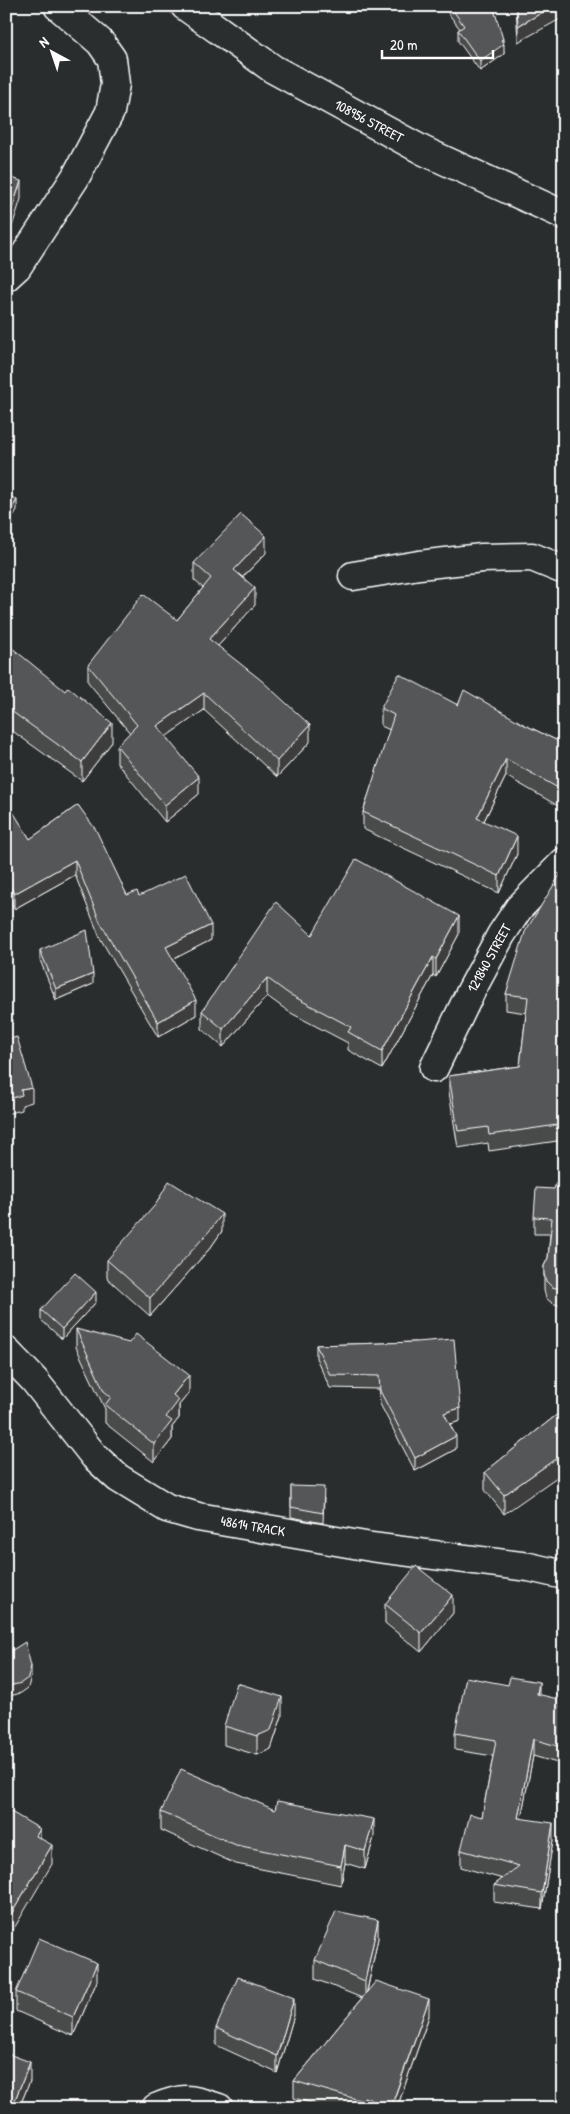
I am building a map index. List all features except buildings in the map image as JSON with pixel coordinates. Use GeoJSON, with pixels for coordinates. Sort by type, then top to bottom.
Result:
{"type":"FeatureCollection","features":[{"type":"Feature","properties":{"kind":"street"},"geometry":{"type":"LineString","coordinates":[[6,276],[17,266],[75,178],[110,112],[112,102],[115,84],[112,59],[100,42],[58,6]]}},
{"type":"Feature","properties":{"kind":"street","name":"108956 STREET"},"geometry":{"type":"LineString","coordinates":[[185,6],[282,74],[424,151],[564,215]]}},
{"type":"Feature","properties":{"kind":"street"},"geometry":{"type":"LineString","coordinates":[[353,576],[420,565],[482,558],[532,557],[564,570]]}},
{"type":"Feature","properties":{"kind":"street","name":"121840 STREET"},"geometry":{"type":"LineString","coordinates":[[434,1068],[471,991],[501,935],[519,908],[564,862]]}},
{"type":"Feature","properties":{"kind":"street","name":"48614 TRACK"},"geometry":{"type":"LineString","coordinates":[[6,1352],[34,1380],[94,1456],[118,1478],[166,1508],[198,1517],[354,1544],[447,1558],[529,1567],[564,1575]]}},
{"type":"Feature","properties":{"kind":"street"},"geometry":{"type":"LineString","coordinates":[[156,2108],[169,2102],[187,2099],[219,2108]]}}]}
